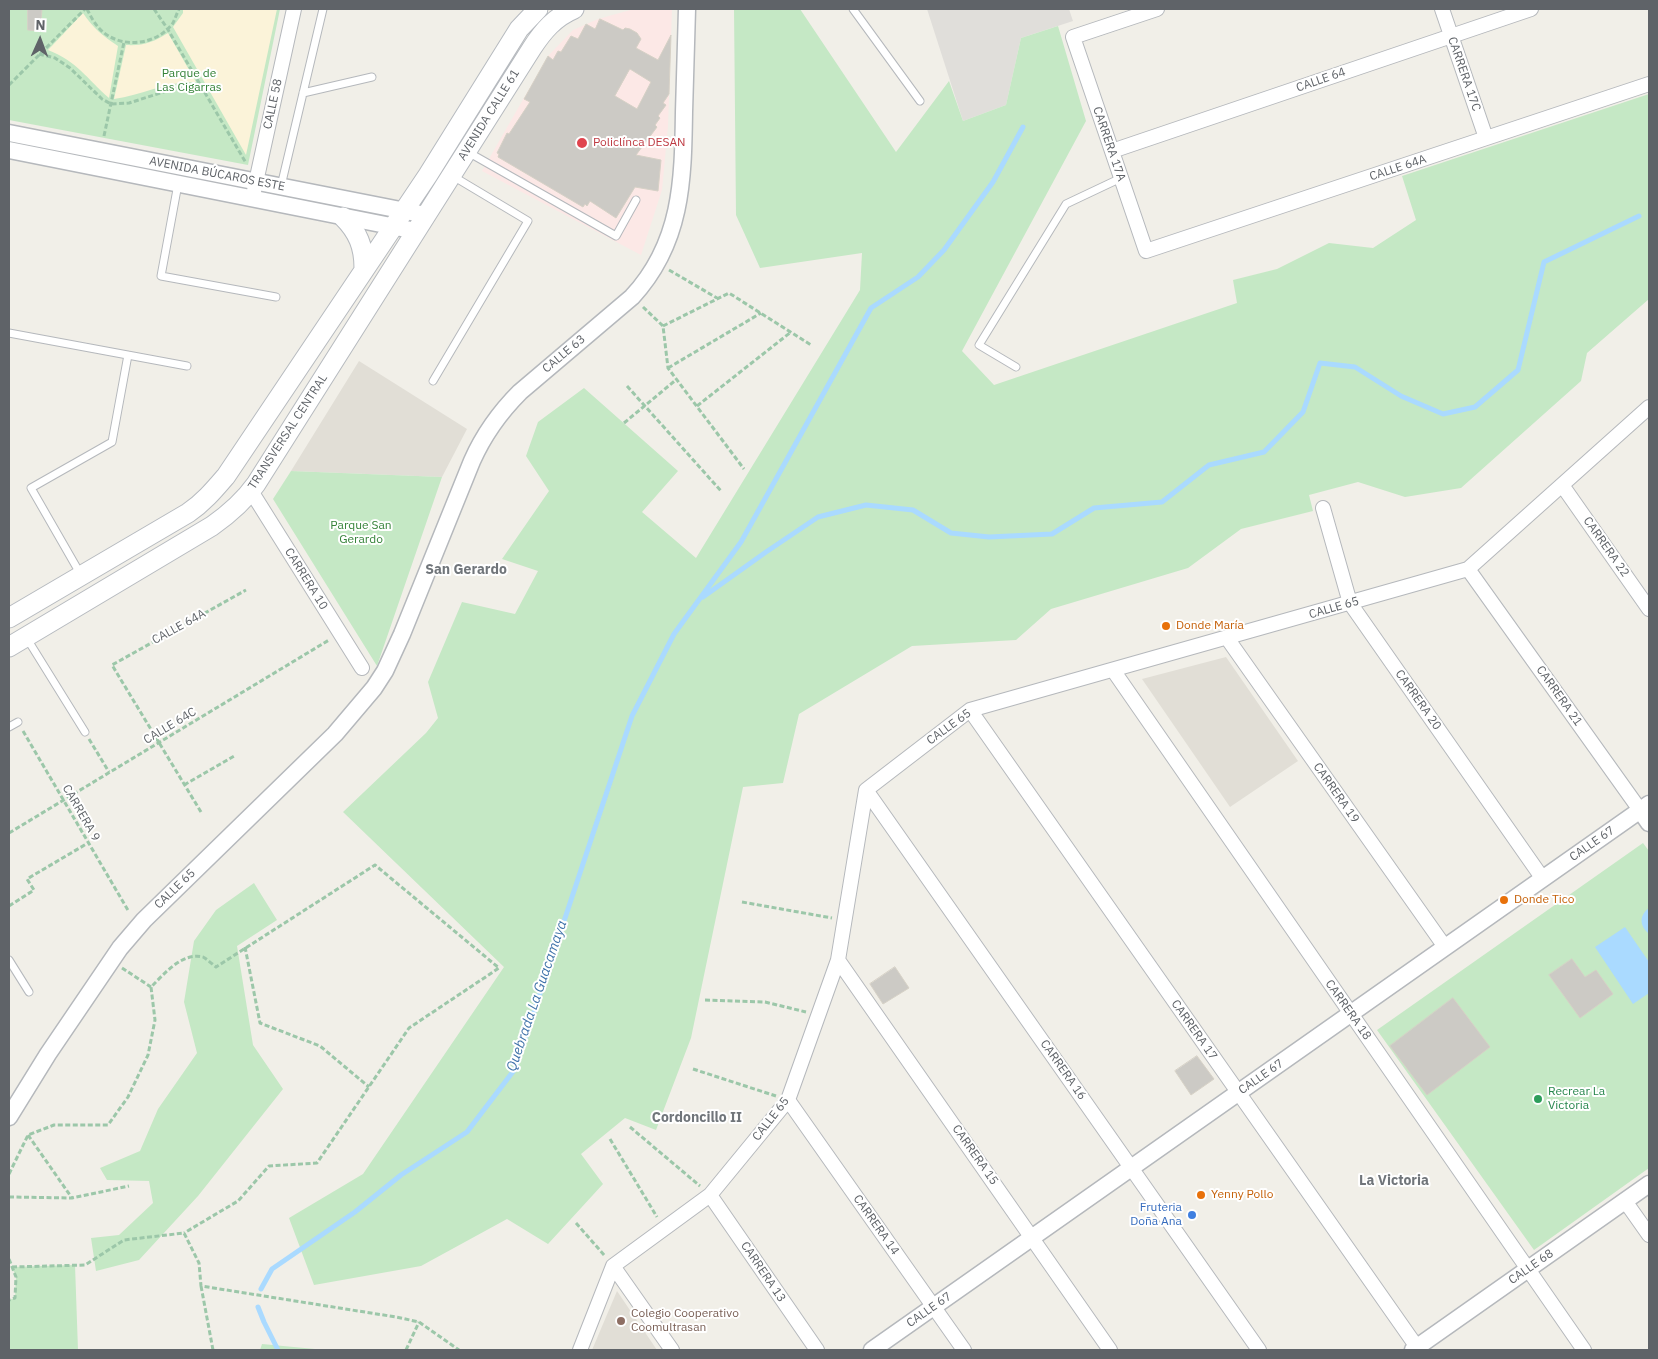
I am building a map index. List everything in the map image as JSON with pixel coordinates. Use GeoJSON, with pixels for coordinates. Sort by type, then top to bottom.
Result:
{"type":"FeatureCollection","features":[{"type":"Feature","properties":{"kind":"main road","name":"AVENIDA CALLE 61"},"geometry":{"type":"LineString","coordinates":[[393,226],[519,29],[538,9]]}},
{"type":"Feature","properties":{"kind":"main road","name":"AVENIDA CALLE 61"},"geometry":{"type":"LineString","coordinates":[[416,231],[543,32],[556,20],[574,9]]}},
{"type":"Feature","properties":{"kind":"main road"},"geometry":{"type":"LineString","coordinates":[[343,216],[361,243],[364,268]]}},
{"type":"Feature","properties":{"kind":"main road"},"geometry":{"type":"LineString","coordinates":[[9,618],[188,513],[205,500],[226,476],[393,226]]}},
{"type":"Feature","properties":{"kind":"main road","name":"TRANSVERSAL CENTRAL"},"geometry":{"type":"LineString","coordinates":[[9,647],[212,526],[228,514],[251,491],[416,231]]}},
{"type":"Feature","properties":{"kind":"street","name":"CALLE 58"},"geometry":{"type":"LineString","coordinates":[[253,199],[294,9]]}},
{"type":"Feature","properties":{"kind":"street","name":"CALLE 63"},"geometry":{"type":"LineString","coordinates":[[374,688],[385,671],[402,634],[479,444],[490,426],[520,392],[632,297],[658,264],[667,243],[680,194],[683,165],[687,9]]}},
{"type":"Feature","properties":{"kind":"street","name":"CARRERA 17A"},"geometry":{"type":"LineString","coordinates":[[1146,251],[1073,37],[1153,9]]}},
{"type":"Feature","properties":{"kind":"street","name":"CARRERA 17C"},"geometry":{"type":"LineString","coordinates":[[1442,9],[1486,138]]}},
{"type":"Feature","properties":{"kind":"street","name":"CALLE 64"},"geometry":{"type":"LineString","coordinates":[[1112,151],[1531,9]]}},
{"type":"Feature","properties":{"kind":"street","name":"CALLE 64A"},"geometry":{"type":"LineString","coordinates":[[1146,251],[1649,84]]}},
{"type":"Feature","properties":{"kind":"street","name":"AVENIDA BÚCAROS ESTE"},"geometry":{"type":"LineString","coordinates":[[9,133],[426,215]]}},
{"type":"Feature","properties":{"kind":"street","name":"AVENIDA BÚCAROS ESTE"},"geometry":{"type":"LineString","coordinates":[[9,150],[416,231]]}},
{"type":"Feature","properties":{"kind":"street","name":"CALLE 65"},"geometry":{"type":"LineString","coordinates":[[613,1266],[710,1194],[788,1100],[838,960],[866,790],[970,710],[1350,604],[1468,569],[1649,406]]}},
{"type":"Feature","properties":{"kind":"street","name":"CARRERA 22"},"geometry":{"type":"LineString","coordinates":[[1562,485],[1649,609]]}},
{"type":"Feature","properties":{"kind":"street","name":"CARRERA 10"},"geometry":{"type":"LineString","coordinates":[[251,491],[362,668]]}},
{"type":"Feature","properties":{"kind":"street","name":"CARRERA 20"},"geometry":{"type":"LineString","coordinates":[[1323,508],[1350,604],[1543,879]]}},
{"type":"Feature","properties":{"kind":"street","name":"CARRERA 21"},"geometry":{"type":"LineString","coordinates":[[1468,569],[1646,813]]}},
{"type":"Feature","properties":{"kind":"street","name":"CARRERA 19"},"geometry":{"type":"LineString","coordinates":[[1227,638],[1445,947]]}},
{"type":"Feature","properties":{"kind":"street","name":"CARRERA 18"},"geometry":{"type":"LineString","coordinates":[[1113,670],[1584,1350]]}},
{"type":"Feature","properties":{"kind":"street","name":"CALLE 65"},"geometry":{"type":"LineString","coordinates":[[9,1117],[48,1054],[120,948],[144,920],[335,734],[374,688]]}},
{"type":"Feature","properties":{"kind":"street","name":"CARRERA 17"},"geometry":{"type":"LineString","coordinates":[[970,710],[1416,1349]]}},
{"type":"Feature","properties":{"kind":"street","name":"CARRERA 16"},"geometry":{"type":"LineString","coordinates":[[866,790],[1259,1350]]}},
{"type":"Feature","properties":{"kind":"street","name":"CALLE 67"},"geometry":{"type":"LineString","coordinates":[[872,1350],[1543,879],[1646,813]]}},
{"type":"Feature","properties":{"kind":"street","name":"CARRERA 15"},"geometry":{"type":"LineString","coordinates":[[838,960],[1110,1350]]}},
{"type":"Feature","properties":{"kind":"street","name":"CARRERA 14"},"geometry":{"type":"LineString","coordinates":[[788,1100],[964,1350]]}},
{"type":"Feature","properties":{"kind":"street","name":"CALLE 68"},"geometry":{"type":"LineString","coordinates":[[1416,1349],[1649,1184]]}},
{"type":"Feature","properties":{"kind":"street","name":"CARRERA 13"},"geometry":{"type":"LineString","coordinates":[[710,1194],[817,1350]]}},
{"type":"Feature","properties":{"kind":"street"},"geometry":{"type":"LineString","coordinates":[[1625,1201],[1649,1235]]}},
{"type":"Feature","properties":{"kind":"street"},"geometry":{"type":"LineString","coordinates":[[580,1350],[613,1266]]}},
{"type":"Feature","properties":{"kind":"street"},"geometry":{"type":"LineString","coordinates":[[613,1266],[672,1350]]}},
{"type":"Feature","properties":{"kind":"lane"},"geometry":{"type":"LineString","coordinates":[[281,186],[323,9]]}},
{"type":"Feature","properties":{"kind":"lane"},"geometry":{"type":"LineString","coordinates":[[853,9],[920,101]]}},
{"type":"Feature","properties":{"kind":"lane"},"geometry":{"type":"LineString","coordinates":[[303,93],[372,77]]}},
{"type":"Feature","properties":{"kind":"lane"},"geometry":{"type":"LineString","coordinates":[[466,151],[616,236],[636,200]]}},
{"type":"Feature","properties":{"kind":"lane"},"geometry":{"type":"LineString","coordinates":[[433,381],[528,221],[451,175]]}},
{"type":"Feature","properties":{"kind":"lane"},"geometry":{"type":"LineString","coordinates":[[1016,367],[979,345],[1066,204],[1121,178]]}},
{"type":"Feature","properties":{"kind":"lane"},"geometry":{"type":"LineString","coordinates":[[178,184],[161,276],[276,297]]}},
{"type":"Feature","properties":{"kind":"lane"},"geometry":{"type":"LineString","coordinates":[[9,332],[187,366]]}},
{"type":"Feature","properties":{"kind":"lane"},"geometry":{"type":"LineString","coordinates":[[81,576],[31,488],[112,442],[128,355]]}},
{"type":"Feature","properties":{"kind":"lane"},"geometry":{"type":"LineString","coordinates":[[26,636],[85,732]]}},
{"type":"Feature","properties":{"kind":"lane"},"geometry":{"type":"LineString","coordinates":[[9,727],[18,722]]}},
{"type":"Feature","properties":{"kind":"lane"},"geometry":{"type":"LineString","coordinates":[[9,962],[29,992]]}},
{"type":"Feature","properties":{"kind":"path"},"geometry":{"type":"LineString","coordinates":[[9,84],[86,9],[93,21],[104,32],[117,40],[132,43],[148,41],[162,34],[172,23],[179,9]]}},
{"type":"Feature","properties":{"kind":"path"},"geometry":{"type":"LineString","coordinates":[[154,9],[202,86],[256,182]]}},
{"type":"Feature","properties":{"kind":"path"},"geometry":{"type":"LineString","coordinates":[[101,151],[124,42]]}},
{"type":"Feature","properties":{"kind":"path"},"geometry":{"type":"LineString","coordinates":[[40,54],[55,58],[70,68],[102,99],[111,104],[129,102],[170,90],[202,86]]}},
{"type":"Feature","properties":{"kind":"path"},"geometry":{"type":"LineString","coordinates":[[658,264],[717,298]]}},
{"type":"Feature","properties":{"kind":"path"},"geometry":{"type":"LineString","coordinates":[[663,326],[729,293],[812,345]]}},
{"type":"Feature","properties":{"kind":"path"},"geometry":{"type":"LineString","coordinates":[[632,297],[663,326],[668,368],[744,469]]}},
{"type":"Feature","properties":{"kind":"path"},"geometry":{"type":"LineString","coordinates":[[668,368],[761,313]]}},
{"type":"Feature","properties":{"kind":"path"},"geometry":{"type":"LineString","coordinates":[[697,406],[791,332]]}},
{"type":"Feature","properties":{"kind":"path"},"geometry":{"type":"LineString","coordinates":[[624,423],[676,379]]}},
{"type":"Feature","properties":{"kind":"path"},"geometry":{"type":"LineString","coordinates":[[627,386],[721,491]]}},
{"type":"Feature","properties":{"kind":"path","name":"CALLE 64A"},"geometry":{"type":"LineString","coordinates":[[159,743],[112,665],[246,590]]}},
{"type":"Feature","properties":{"kind":"path","name":"CALLE 64C"},"geometry":{"type":"LineString","coordinates":[[9,833],[340,633]]}},
{"type":"Feature","properties":{"kind":"path","name":"CARRERA 9"},"geometry":{"type":"LineString","coordinates":[[18,722],[129,912]]}},
{"type":"Feature","properties":{"kind":"path"},"geometry":{"type":"LineString","coordinates":[[85,732],[109,772]]}},
{"type":"Feature","properties":{"kind":"path"},"geometry":{"type":"LineString","coordinates":[[159,743],[201,812]]}},
{"type":"Feature","properties":{"kind":"path"},"geometry":{"type":"LineString","coordinates":[[184,785],[236,755]]}},
{"type":"Feature","properties":{"kind":"path"},"geometry":{"type":"LineString","coordinates":[[9,906],[34,890],[27,879],[88,843]]}},
{"type":"Feature","properties":{"kind":"path"},"geometry":{"type":"LineString","coordinates":[[12,1267],[85,1265],[124,1240],[184,1233],[238,1201],[269,1166],[317,1163],[410,1028],[499,968],[374,865],[216,967],[203,958],[187,958],[169,968],[151,987]]}},
{"type":"Feature","properties":{"kind":"path"},"geometry":{"type":"LineString","coordinates":[[742,902],[845,920]]}},
{"type":"Feature","properties":{"kind":"path"},"geometry":{"type":"LineString","coordinates":[[245,948],[260,1023],[320,1046],[369,1087]]}},
{"type":"Feature","properties":{"kind":"path"},"geometry":{"type":"LineString","coordinates":[[111,962],[151,987]]}},
{"type":"Feature","properties":{"kind":"path"},"geometry":{"type":"LineString","coordinates":[[9,1174],[28,1135],[54,1125],[108,1125],[128,1097],[148,1054],[155,1020],[151,987]]}},
{"type":"Feature","properties":{"kind":"path"},"geometry":{"type":"LineString","coordinates":[[704,1000],[765,1002],[819,1015]]}},
{"type":"Feature","properties":{"kind":"path"},"geometry":{"type":"LineString","coordinates":[[692,1069],[788,1100]]}},
{"type":"Feature","properties":{"kind":"path"},"geometry":{"type":"LineString","coordinates":[[630,1127],[710,1194]]}},
{"type":"Feature","properties":{"kind":"path"},"geometry":{"type":"LineString","coordinates":[[28,1135],[72,1198]]}},
{"type":"Feature","properties":{"kind":"path"},"geometry":{"type":"LineString","coordinates":[[610,1139],[664,1228]]}},
{"type":"Feature","properties":{"kind":"path"},"geometry":{"type":"LineString","coordinates":[[9,1193],[9,1198],[72,1198],[129,1186]]}},
{"type":"Feature","properties":{"kind":"path"},"geometry":{"type":"LineString","coordinates":[[576,1223],[613,1266]]}},
{"type":"Feature","properties":{"kind":"path"},"geometry":{"type":"LineString","coordinates":[[184,1233],[199,1264],[212,1350]]}},
{"type":"Feature","properties":{"kind":"path"},"geometry":{"type":"LineString","coordinates":[[9,1259],[16,1277],[15,1298],[9,1300]]}},
{"type":"Feature","properties":{"kind":"path"},"geometry":{"type":"LineString","coordinates":[[201,1286],[419,1322],[459,1350]]}},
{"type":"Feature","properties":{"kind":"path"},"geometry":{"type":"LineString","coordinates":[[406,1350],[419,1322]]}},
{"type":"Feature","properties":{"kind":"shaded area","name":"Policlínca DESAN"},"geometry":{"type":"Polygon","coordinates":[[[634,9],[672,9],[668,126],[662,190],[641,255],[482,171],[548,56],[573,30],[598,19],[634,9]]]}},
{"type":"Feature","properties":{"kind":"shaded area"},"geometry":{"type":"Polygon","coordinates":[[[927,9],[1069,9],[1073,21],[1021,38],[1006,105],[963,121],[927,9]]]}},
{"type":"Feature","properties":{"kind":"shaded area"},"geometry":{"type":"Polygon","coordinates":[[[359,361],[467,429],[442,477],[291,471],[359,361]]]}},
{"type":"Feature","properties":{"kind":"shaded area"},"geometry":{"type":"Polygon","coordinates":[[[1226,657],[1298,761],[1230,807],[1142,679],[1226,657]]]}},
{"type":"Feature","properties":{"kind":"shaded area","name":"Colegio Cooperativo Coomultrasan"},"geometry":{"type":"Polygon","coordinates":[[[617,1291],[657,1350],[592,1350],[617,1291]]]}},
{"type":"Feature","properties":{"kind":"green space","name":"Parque de Las Cigarras"},"geometry":{"type":"Polygon","coordinates":[[[9,9],[280,9],[248,165],[9,120],[9,9]]]}},
{"type":"Feature","properties":{"kind":"green space"},"geometry":{"type":"Polygon","coordinates":[[[734,9],[800,9],[896,152],[949,81],[963,121],[1006,105],[1021,38],[1058,26],[1086,121],[962,351],[994,385],[1237,303],[1233,280],[1277,269],[1329,243],[1373,248],[1416,220],[1402,176],[1649,94],[1649,299],[1587,353],[1581,381],[1461,488],[1405,497],[1358,482],[1309,495],[1313,511],[1241,529],[1188,568],[1051,609],[1016,640],[912,646],[799,714],[783,783],[743,787],[691,1038],[656,1130],[625,1118],[581,1154],[603,1184],[548,1244],[507,1219],[421,1266],[314,1285],[289,1218],[363,1174],[504,967],[343,812],[426,733],[438,718],[428,682],[462,602],[515,614],[538,571],[502,559],[549,491],[526,456],[538,422],[584,388],[678,471],[642,512],[696,558],[860,290],[862,253],[760,268],[736,215],[734,9]]]}},
{"type":"Feature","properties":{"kind":"green space","name":"Parque San Gerardo"},"geometry":{"type":"Polygon","coordinates":[[[291,471],[442,477],[377,666],[273,499],[291,471]]]}},
{"type":"Feature","properties":{"kind":"green space","name":"Recrear La Victoria"},"geometry":{"type":"Polygon","coordinates":[[[1643,843],[1649,851],[1649,1168],[1534,1250],[1377,1030],[1643,843]]]}},
{"type":"Feature","properties":{"kind":"green space"},"geometry":{"type":"Polygon","coordinates":[[[254,883],[277,920],[237,946],[253,1045],[283,1089],[198,1196],[139,1260],[96,1271],[91,1238],[119,1235],[153,1203],[149,1181],[107,1180],[100,1168],[140,1151],[158,1109],[197,1053],[184,1002],[194,941],[216,910],[254,883]]]}},
{"type":"Feature","properties":{"kind":"green space"},"geometry":{"type":"Polygon","coordinates":[[[75,1265],[78,1350],[9,1350],[9,1300],[15,1298],[16,1277],[12,1267],[75,1265]]]}},
{"type":"Feature","properties":{"kind":"green space"},"geometry":{"type":"Polygon","coordinates":[[[262,1344],[315,1349],[315,1350],[260,1350],[262,1344]]]}},
{"type":"Feature","properties":{"kind":"sand"},"geometry":{"type":"Polygon","coordinates":[[[183,9],[277,9],[246,155],[173,27],[183,13],[183,9]]]}},
{"type":"Feature","properties":{"kind":"sand"},"geometry":{"type":"Polygon","coordinates":[[[83,13],[90,23],[118,46],[109,98],[67,59],[48,50],[83,13]]]}},
{"type":"Feature","properties":{"kind":"sand"},"geometry":{"type":"Polygon","coordinates":[[[168,33],[196,82],[165,86],[114,99],[126,45],[148,43],[168,33]]]}},
{"type":"Feature","properties":{"kind":"water"},"geometry":{"type":"Polygon","coordinates":[[[1649,908],[1649,934],[1643,928],[1642,917],[1649,908]]]}},
{"type":"Feature","properties":{"kind":"water"},"geometry":{"type":"Polygon","coordinates":[[[1625,927],[1649,962],[1649,993],[1633,1004],[1595,947],[1625,927]]]}},
{"type":"Feature","properties":{"kind":"building"},"geometry":{"type":"Polygon","coordinates":[[[28,9],[42,9],[40,31],[28,30],[28,9]]]}},
{"type":"Feature","properties":{"kind":"building","name":"Policlínca DESAN"},"geometry":{"type":"Polygon","coordinates":[[[600,19],[623,30],[625,28],[630,29],[637,33],[641,39],[636,48],[658,60],[671,35],[669,94],[663,103],[666,105],[658,116],[660,118],[655,125],[657,127],[636,155],[661,160],[658,191],[635,187],[616,218],[590,201],[587,206],[585,204],[583,207],[498,157],[499,154],[497,153],[507,133],[509,134],[530,102],[524,99],[548,56],[553,60],[558,51],[561,52],[571,36],[578,39],[586,24],[595,29],[600,19]],[[630,69],[615,96],[637,109],[651,82],[630,69]]]}},
{"type":"Feature","properties":{"kind":"building"},"geometry":{"type":"Polygon","coordinates":[[[1572,959],[1585,977],[1596,970],[1613,994],[1580,1018],[1549,975],[1572,959]]]}},
{"type":"Feature","properties":{"kind":"building"},"geometry":{"type":"Polygon","coordinates":[[[895,967],[909,988],[883,1004],[870,984],[895,967]]]}},
{"type":"Feature","properties":{"kind":"building"},"geometry":{"type":"Polygon","coordinates":[[[1453,998],[1490,1047],[1427,1095],[1390,1046],[1453,998]]]}},
{"type":"Feature","properties":{"kind":"building"},"geometry":{"type":"Polygon","coordinates":[[[1197,1056],[1214,1079],[1191,1095],[1175,1071],[1197,1056]]]}},
{"type":"Feature","properties":{"kind":"waterway","name":"Quebrada La Guacamaya"},"geometry":{"type":"LineString","coordinates":[[261,1289],[272,1269],[355,1212],[401,1175],[467,1132],[515,1069],[632,716],[674,634],[741,542],[871,308],[918,277],[944,250],[993,182],[1023,127]]}},
{"type":"Feature","properties":{"kind":"waterway"},"geometry":{"type":"LineString","coordinates":[[703,597],[818,517],[866,505],[913,510],[951,533],[989,537],[1052,534],[1094,508],[1162,502],[1209,465],[1264,452],[1303,412],[1320,363],[1355,367],[1401,396],[1443,414],[1475,407],[1518,370],[1544,262],[1639,216]]}},
{"type":"Feature","properties":{"kind":"waterway","name":"Quebrada La Guacamaya"},"geometry":{"type":"LineString","coordinates":[[258,1307],[278,1350]]}},
{"type":"Feature","properties":{"kind":"place","name":"Policlínca DESAN"},"geometry":{"type":"Point","coordinates":[582,143]}},
{"type":"Feature","properties":{"kind":"place","name":"Donde María"},"geometry":{"type":"Point","coordinates":[1166,626]}},
{"type":"Feature","properties":{"kind":"place","name":"Donde Tico"},"geometry":{"type":"Point","coordinates":[1504,900]}},
{"type":"Feature","properties":{"kind":"place","name":"Recrear La Victoria"},"geometry":{"type":"Point","coordinates":[1538,1099]}},
{"type":"Feature","properties":{"kind":"place","name":"Yenny Pollo"},"geometry":{"type":"Point","coordinates":[1201,1195]}},
{"type":"Feature","properties":{"kind":"place","name":"Fruteria Doña Ana"},"geometry":{"type":"Point","coordinates":[1192,1215]}},
{"type":"Feature","properties":{"kind":"place","name":"Colegio Cooperativo Coomultrasan"},"geometry":{"type":"Point","coordinates":[621,1321]}},
{"type":"Feature","properties":{"kind":"district","name":"San Gerardo"},"geometry":{"type":"Point","coordinates":[466,570]}},
{"type":"Feature","properties":{"kind":"district","name":"Cordoncillo II"},"geometry":{"type":"Point","coordinates":[697,1118]}},
{"type":"Feature","properties":{"kind":"district","name":"La Victoria"},"geometry":{"type":"Point","coordinates":[1394,1181]}}]}
